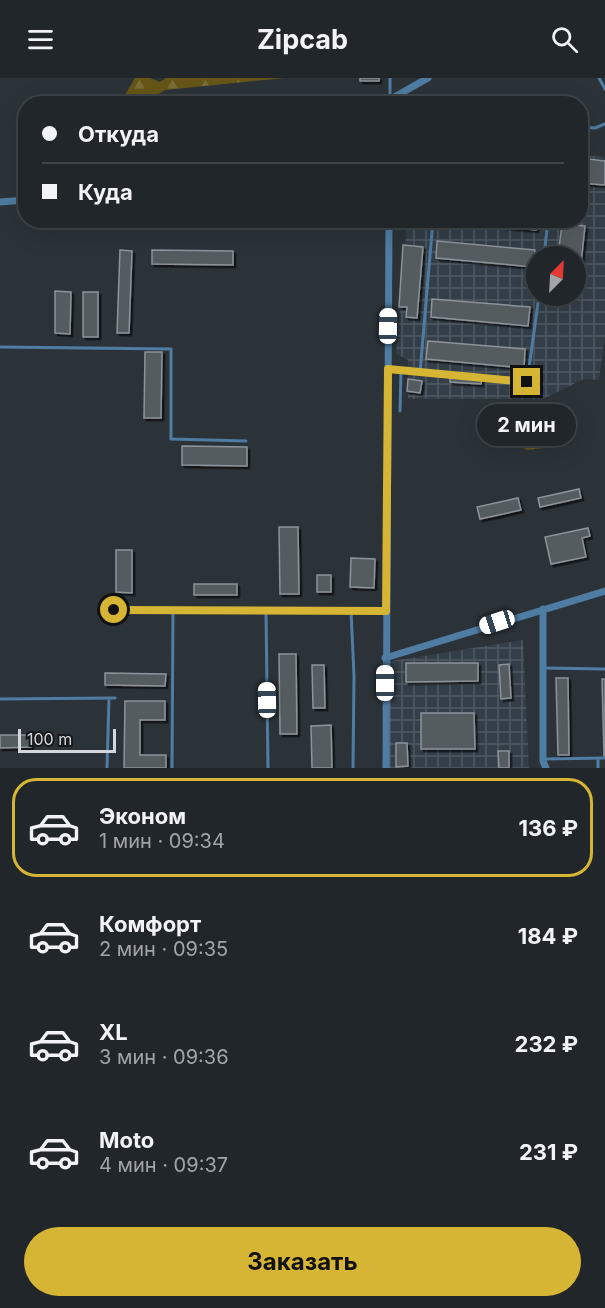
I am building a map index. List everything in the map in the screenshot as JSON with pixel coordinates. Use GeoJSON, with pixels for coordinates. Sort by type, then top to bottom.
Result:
{"type":"FeatureCollection","features":[{"type":"Feature","properties":{"kind":"street"},"geometry":{"type":"LineString","coordinates":[[397,96],[428,78]]}},
{"type":"Feature","properties":{"kind":"street"},"geometry":{"type":"LineString","coordinates":[[0,202],[18,201]]}},
{"type":"Feature","properties":{"kind":"street"},"geometry":{"type":"LineString","coordinates":[[386,768],[389,228]]}},
{"type":"Feature","properties":{"kind":"street"},"geometry":{"type":"LineString","coordinates":[[385,658],[605,591]]}},
{"type":"Feature","properties":{"kind":"street"},"geometry":{"type":"LineString","coordinates":[[543,609],[543,759],[546,768]]}},
{"type":"Feature","properties":{"kind":"lane"},"geometry":{"type":"LineString","coordinates":[[388,96],[390,78]]}},
{"type":"Feature","properties":{"kind":"lane"},"geometry":{"type":"LineString","coordinates":[[599,78],[605,89]]}},
{"type":"Feature","properties":{"kind":"lane"},"geometry":{"type":"LineString","coordinates":[[588,128],[595,128],[605,124]]}},
{"type":"Feature","properties":{"kind":"lane"},"geometry":{"type":"LineString","coordinates":[[420,373],[432,228]]}},
{"type":"Feature","properties":{"kind":"lane"},"geometry":{"type":"LineString","coordinates":[[545,246],[547,228]]}},
{"type":"Feature","properties":{"kind":"lane"},"geometry":{"type":"LineString","coordinates":[[388,369],[527,382],[538,306]]}},
{"type":"Feature","properties":{"kind":"lane"},"geometry":{"type":"LineString","coordinates":[[0,347],[171,349],[171,440],[246,441]]}},
{"type":"Feature","properties":{"kind":"lane"},"geometry":{"type":"LineString","coordinates":[[400,411],[401,370]]}},
{"type":"Feature","properties":{"kind":"lane"},"geometry":{"type":"LineString","coordinates":[[114,610],[386,611]]}},
{"type":"Feature","properties":{"kind":"lane"},"geometry":{"type":"LineString","coordinates":[[172,768],[173,610]]}},
{"type":"Feature","properties":{"kind":"lane"},"geometry":{"type":"LineString","coordinates":[[266,610],[268,768]]}},
{"type":"Feature","properties":{"kind":"lane"},"geometry":{"type":"LineString","coordinates":[[351,611],[354,676],[353,768]]}},
{"type":"Feature","properties":{"kind":"lane"},"geometry":{"type":"LineString","coordinates":[[543,668],[605,669]]}},
{"type":"Feature","properties":{"kind":"lane"},"geometry":{"type":"LineString","coordinates":[[107,768],[109,698]]}},
{"type":"Feature","properties":{"kind":"lane"},"geometry":{"type":"LineString","coordinates":[[0,699],[115,698]]}},
{"type":"Feature","properties":{"kind":"lane"},"geometry":{"type":"LineString","coordinates":[[598,758],[598,768]]}},
{"type":"Feature","properties":{"kind":"lane"},"geometry":{"type":"LineString","coordinates":[[543,759],[605,758]]}},
{"type":"Feature","properties":{"kind":"shaded area"},"geometry":{"type":"Polygon","coordinates":[[[588,156],[605,157],[605,336],[599,380],[584,379],[543,399],[408,399],[408,360],[396,354],[406,228],[588,228],[588,156]]]}},
{"type":"Feature","properties":{"kind":"shaded area"},"geometry":{"type":"Polygon","coordinates":[[[523,640],[529,768],[385,768],[380,663],[523,640]]]}},
{"type":"Feature","properties":{"kind":"green space"},"geometry":{"type":"Polygon","coordinates":[[[135,78],[150,78],[160,82],[166,78],[284,78],[165,90],[155,96],[124,96],[135,78]]]}},
{"type":"Feature","properties":{"kind":"green space"},"geometry":{"type":"Polygon","coordinates":[[[553,424],[563,429],[563,440],[560,446],[527,450],[521,447],[518,438],[528,427],[553,424]]]}},
{"type":"Feature","properties":{"kind":"building"},"geometry":{"type":"Polygon","coordinates":[[[360,78],[379,78],[379,81],[360,81],[360,78]]]}},
{"type":"Feature","properties":{"kind":"building"},"geometry":{"type":"Polygon","coordinates":[[[588,159],[605,161],[605,185],[588,184],[588,159]]]}},
{"type":"Feature","properties":{"kind":"building"},"geometry":{"type":"Polygon","coordinates":[[[562,228],[585,228],[583,246],[559,246],[562,228]]]}},
{"type":"Feature","properties":{"kind":"building"},"geometry":{"type":"Polygon","coordinates":[[[437,241],[526,249],[526,266],[436,258],[437,241]]]}},
{"type":"Feature","properties":{"kind":"building"},"geometry":{"type":"Polygon","coordinates":[[[403,245],[423,247],[417,318],[406,317],[407,307],[399,307],[403,245]]]}},
{"type":"Feature","properties":{"kind":"building"},"geometry":{"type":"Polygon","coordinates":[[[120,250],[132,251],[129,333],[117,333],[120,250]]]}},
{"type":"Feature","properties":{"kind":"building"},"geometry":{"type":"Polygon","coordinates":[[[152,250],[233,251],[233,265],[152,264],[152,250]]]}},
{"type":"Feature","properties":{"kind":"building"},"geometry":{"type":"Polygon","coordinates":[[[55,291],[71,292],[70,334],[55,333],[55,291]]]}},
{"type":"Feature","properties":{"kind":"building"},"geometry":{"type":"Polygon","coordinates":[[[83,292],[98,292],[98,337],[83,337],[83,292]]]}},
{"type":"Feature","properties":{"kind":"building"},"geometry":{"type":"Polygon","coordinates":[[[432,299],[530,307],[528,326],[431,317],[432,299]]]}},
{"type":"Feature","properties":{"kind":"building"},"geometry":{"type":"Polygon","coordinates":[[[428,341],[525,349],[524,368],[426,359],[428,341]]]}},
{"type":"Feature","properties":{"kind":"building"},"geometry":{"type":"Polygon","coordinates":[[[145,352],[162,352],[161,418],[144,418],[145,352]]]}},
{"type":"Feature","properties":{"kind":"building"},"geometry":{"type":"Polygon","coordinates":[[[450,376],[482,378],[481,384],[450,382],[450,376]]]}},
{"type":"Feature","properties":{"kind":"building"},"geometry":{"type":"Polygon","coordinates":[[[408,379],[422,381],[420,393],[407,391],[408,379]]]}},
{"type":"Feature","properties":{"kind":"building"},"geometry":{"type":"Polygon","coordinates":[[[182,446],[247,447],[247,466],[182,465],[182,446]]]}},
{"type":"Feature","properties":{"kind":"building"},"geometry":{"type":"Polygon","coordinates":[[[579,489],[581,498],[540,507],[538,498],[579,489]]]}},
{"type":"Feature","properties":{"kind":"building"},"geometry":{"type":"Polygon","coordinates":[[[518,498],[521,510],[480,519],[477,507],[518,498]]]}},
{"type":"Feature","properties":{"kind":"building"},"geometry":{"type":"Polygon","coordinates":[[[279,527],[298,527],[299,594],[280,594],[279,527]]]}},
{"type":"Feature","properties":{"kind":"building"},"geometry":{"type":"Polygon","coordinates":[[[588,528],[590,536],[582,538],[586,557],[551,564],[545,537],[588,528]]]}},
{"type":"Feature","properties":{"kind":"building"},"geometry":{"type":"Polygon","coordinates":[[[116,550],[132,550],[132,593],[116,592],[116,550]]]}},
{"type":"Feature","properties":{"kind":"building"},"geometry":{"type":"Polygon","coordinates":[[[351,558],[375,559],[374,588],[350,587],[351,558]]]}},
{"type":"Feature","properties":{"kind":"building"},"geometry":{"type":"Polygon","coordinates":[[[317,575],[331,575],[331,592],[317,592],[317,575]]]}},
{"type":"Feature","properties":{"kind":"building"},"geometry":{"type":"Polygon","coordinates":[[[194,584],[237,584],[237,595],[194,595],[194,584]]]}},
{"type":"Feature","properties":{"kind":"building"},"geometry":{"type":"Polygon","coordinates":[[[279,654],[296,654],[297,734],[280,734],[279,654]]]}},
{"type":"Feature","properties":{"kind":"building"},"geometry":{"type":"Polygon","coordinates":[[[406,663],[478,663],[478,681],[406,682],[406,663]]]}},
{"type":"Feature","properties":{"kind":"building"},"geometry":{"type":"Polygon","coordinates":[[[509,664],[511,698],[501,699],[499,665],[509,664]]]}},
{"type":"Feature","properties":{"kind":"building"},"geometry":{"type":"Polygon","coordinates":[[[312,665],[324,665],[325,708],[313,708],[312,665]]]}},
{"type":"Feature","properties":{"kind":"building"},"geometry":{"type":"Polygon","coordinates":[[[105,673],[166,674],[165,686],[105,685],[105,673]]]}},
{"type":"Feature","properties":{"kind":"building"},"geometry":{"type":"Polygon","coordinates":[[[556,678],[568,678],[569,755],[558,755],[556,678]]]}},
{"type":"Feature","properties":{"kind":"building"},"geometry":{"type":"Polygon","coordinates":[[[602,679],[605,679],[605,756],[604,756],[602,679]]]}},
{"type":"Feature","properties":{"kind":"building"},"geometry":{"type":"Polygon","coordinates":[[[125,701],[165,701],[165,720],[140,720],[140,755],[166,755],[166,768],[124,768],[125,701]]]}},
{"type":"Feature","properties":{"kind":"building"},"geometry":{"type":"Polygon","coordinates":[[[421,713],[474,713],[475,749],[421,749],[421,713]]]}},
{"type":"Feature","properties":{"kind":"building"},"geometry":{"type":"Polygon","coordinates":[[[331,725],[332,768],[312,768],[311,726],[331,725]]]}},
{"type":"Feature","properties":{"kind":"building"},"geometry":{"type":"Polygon","coordinates":[[[0,735],[31,735],[31,747],[0,748],[0,735]]]}},
{"type":"Feature","properties":{"kind":"building"},"geometry":{"type":"Polygon","coordinates":[[[396,743],[407,743],[408,766],[396,767],[396,743]]]}},
{"type":"Feature","properties":{"kind":"building"},"geometry":{"type":"Polygon","coordinates":[[[498,751],[509,751],[509,768],[499,768],[498,751]]]}},
{"type":"Feature","properties":{"kind":"route"},"geometry":{"type":"LineString","coordinates":[[114,610],[386,611],[388,369],[527,382]]}}]}
